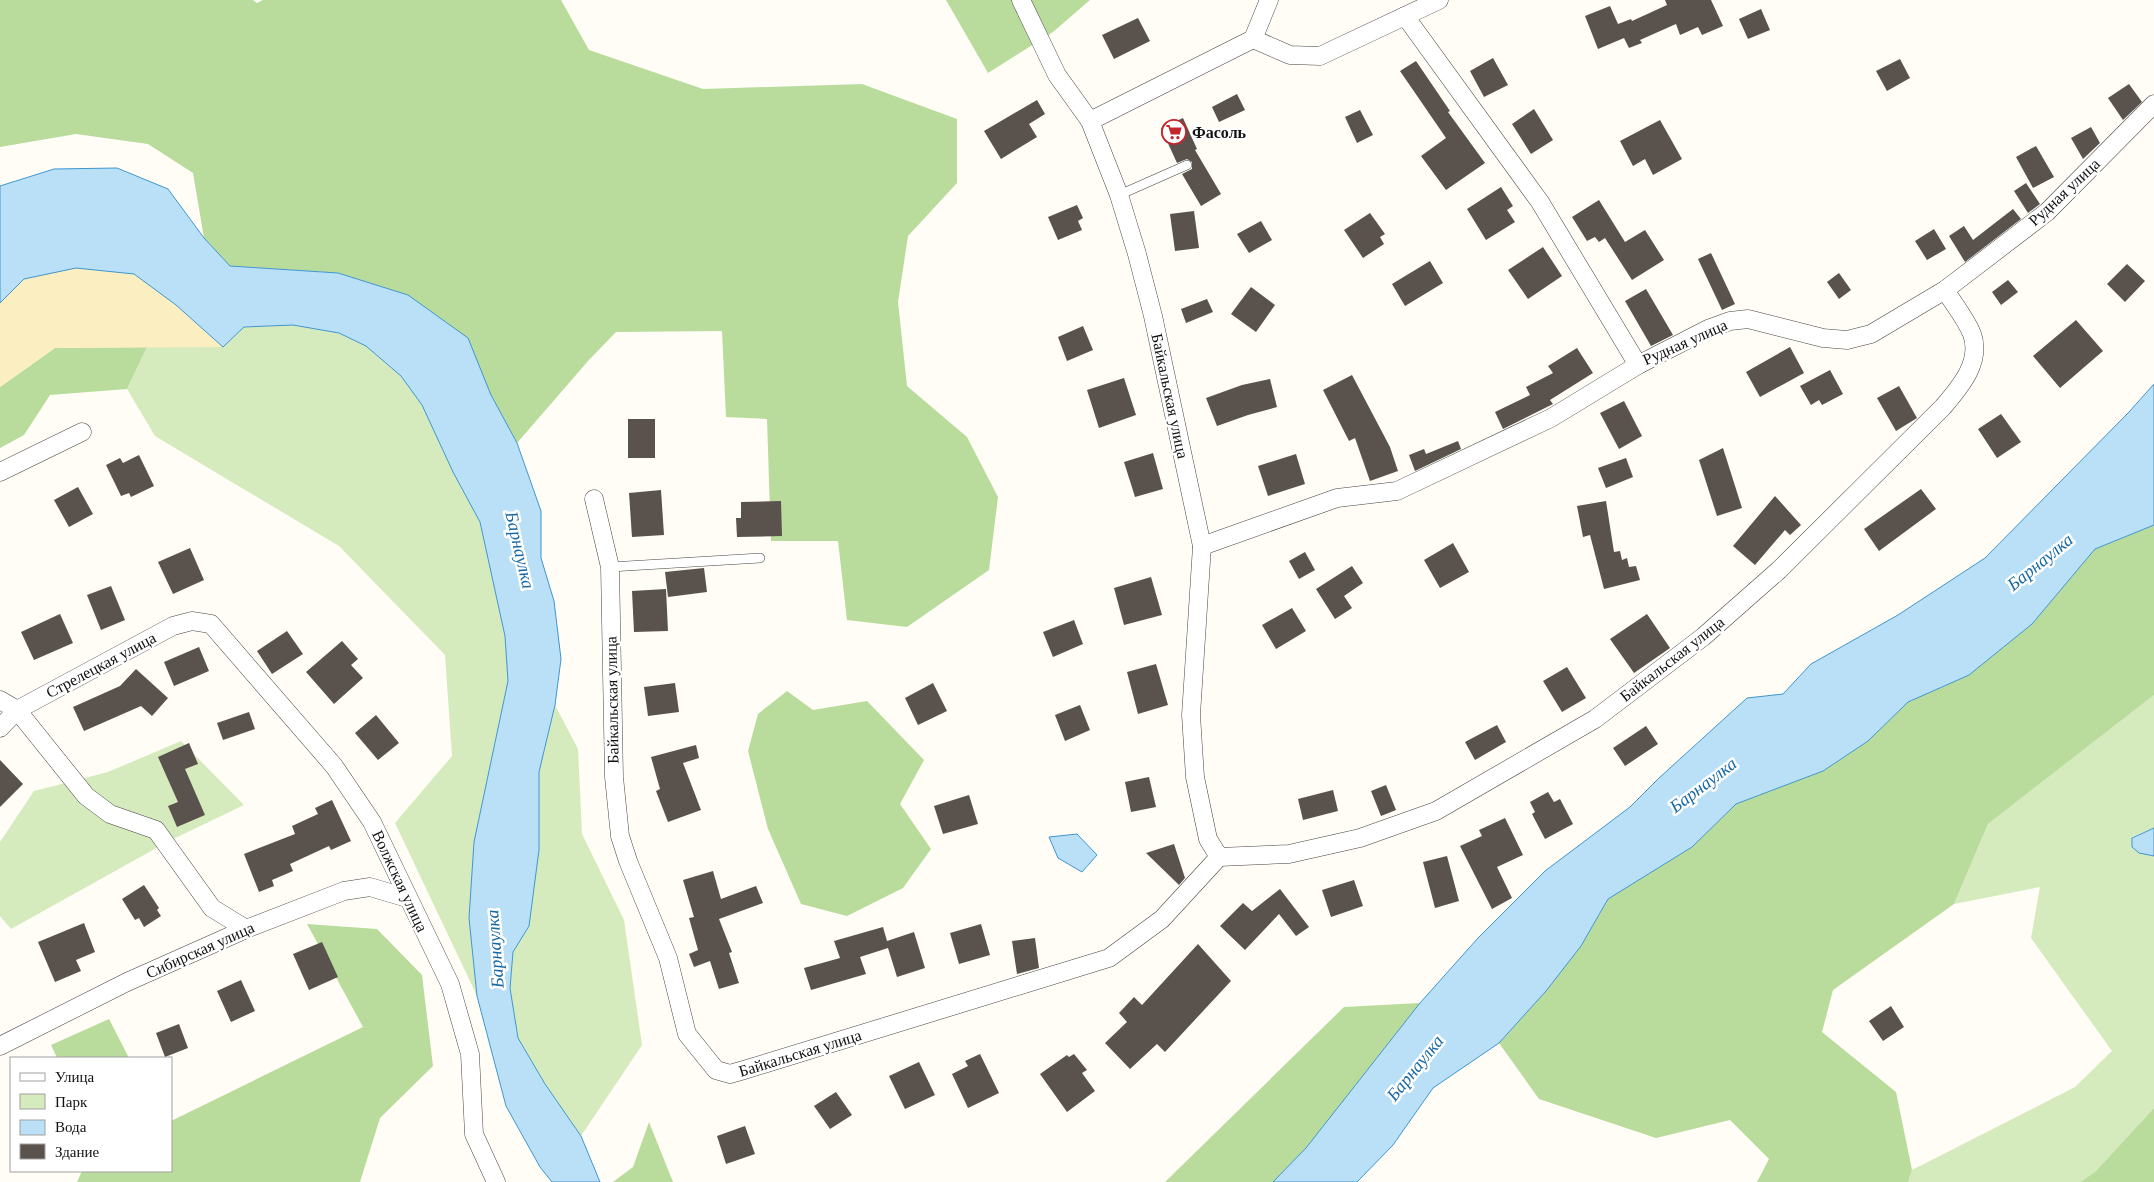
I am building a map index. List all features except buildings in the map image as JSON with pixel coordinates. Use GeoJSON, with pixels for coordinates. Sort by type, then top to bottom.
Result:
{"type":"FeatureCollection","features":[{"type":"Feature","properties":{"kind":"street","name":"Байкальская улица"},"geometry":{"type":"LineString","coordinates":[[1021,0],[1057,75],[1090,120],[1119,195],[1153,316],[1202,546],[1191,715],[1194,777],[1208,839],[1219,857]]}},
{"type":"Feature","properties":{"kind":"street"},"geometry":{"type":"LineString","coordinates":[[1090,120],[1253,39],[1268,0]]}},
{"type":"Feature","properties":{"kind":"street"},"geometry":{"type":"LineString","coordinates":[[1253,39],[1290,55],[1320,56],[1439,0]]}},
{"type":"Feature","properties":{"kind":"street","name":"Рудная улица"},"geometry":{"type":"LineString","coordinates":[[1405,16],[1540,202],[1638,365],[1708,329],[1730,321],[1748,319],[1823,338],[1847,340],[1871,334],[1945,290],[2047,212],[2152,109]]}},
{"type":"Feature","properties":{"kind":"street","name":"Байкальская улица"},"geometry":{"type":"LineString","coordinates":[[594,499],[610,567],[614,777],[620,836],[628,861],[668,958],[687,1034],[716,1070],[730,1074],[1109,958],[1162,919],[1219,857],[1289,854],[1360,838],[1436,811],[1594,719],[1703,637],[1779,570],[1960,388],[1970,372],[1974,350],[1972,334],[1945,290]]}},
{"type":"Feature","properties":{"kind":"street"},"geometry":{"type":"LineString","coordinates":[[1202,546],[1337,498],[1397,491],[1551,418],[1638,365]]}},
{"type":"Feature","properties":{"kind":"street"},"geometry":{"type":"LineString","coordinates":[[0,472],[82,432]]}},
{"type":"Feature","properties":{"kind":"street","name":"Стрелецкая улица"},"geometry":{"type":"LineString","coordinates":[[0,728],[17,710],[174,626],[192,621],[211,624]]}},
{"type":"Feature","properties":{"kind":"street","name":"Волжская улица"},"geometry":{"type":"LineString","coordinates":[[211,624],[334,766],[372,822],[450,984],[470,1054],[474,1134],[496,1182]]}},
{"type":"Feature","properties":{"kind":"street"},"geometry":{"type":"LineString","coordinates":[[0,700],[17,710],[86,796],[110,814],[156,830],[212,908],[246,929]]}},
{"type":"Feature","properties":{"kind":"street","name":"Сибирская улица"},"geometry":{"type":"LineString","coordinates":[[0,1046],[127,982],[246,929],[344,891],[370,887],[407,898]]}},
{"type":"Feature","properties":{"kind":"lane"},"geometry":{"type":"LineString","coordinates":[[1119,195],[1187,165]]}},
{"type":"Feature","properties":{"kind":"lane"},"geometry":{"type":"LineString","coordinates":[[610,567],[760,558]]}},
{"type":"Feature","properties":{"kind":"green space"},"geometry":{"type":"Polygon","coordinates":[[[0,0],[253,0],[257,3],[263,0],[561,0],[589,50],[703,89],[862,84],[957,119],[957,183],[908,236],[898,302],[907,386],[967,437],[998,497],[989,570],[907,627],[847,620],[838,541],[771,541],[767,419],[726,417],[722,331],[616,332],[588,361],[517,443],[491,395],[408,295],[338,273],[230,266],[204,238],[193,173],[148,144],[76,134],[0,147],[0,0]]]}},
{"type":"Feature","properties":{"kind":"green space"},"geometry":{"type":"Polygon","coordinates":[[[946,0],[1090,0],[1053,32],[988,73],[946,0]]]}},
{"type":"Feature","properties":{"kind":"green space"},"geometry":{"type":"Polygon","coordinates":[[[293,325],[339,333],[366,345],[401,376],[422,405],[453,472],[480,522],[505,636],[508,681],[474,842],[469,918],[477,996],[395,823],[452,756],[445,655],[339,546],[155,436],[127,389],[147,347],[223,347],[244,327],[293,325]]]}},
{"type":"Feature","properties":{"kind":"green space"},"geometry":{"type":"Polygon","coordinates":[[[147,347],[127,389],[50,395],[24,435],[0,448],[0,387],[55,348],[147,347]]]}},
{"type":"Feature","properties":{"kind":"green space"},"geometry":{"type":"Polygon","coordinates":[[[2154,525],[2154,695],[1988,824],[1954,904],[1833,990],[1822,1032],[1896,1092],[1912,1170],[1908,1182],[1757,1182],[1769,1159],[1730,1120],[1656,1138],[1539,1099],[1499,1043],[1546,991],[1581,946],[1608,899],[1692,847],[1736,804],[1823,771],[1868,741],[1908,702],[1969,675],[2032,624],[2095,549],[2154,525]]]}},
{"type":"Feature","properties":{"kind":"green space"},"geometry":{"type":"Polygon","coordinates":[[[787,691],[813,710],[867,701],[924,760],[900,804],[931,849],[903,888],[847,916],[801,904],[768,829],[748,751],[758,714],[787,691]]]}},
{"type":"Feature","properties":{"kind":"green space"},"geometry":{"type":"Polygon","coordinates":[[[2154,695],[2154,828],[2132,837],[2132,847],[2139,853],[2154,856],[2154,1108],[2095,1172],[2080,1182],[1908,1182],[1912,1170],[2075,1087],[2112,1051],[2031,938],[2040,887],[1954,904],[1988,824],[2154,695]]]}},
{"type":"Feature","properties":{"kind":"green space"},"geometry":{"type":"Polygon","coordinates":[[[555,705],[578,749],[582,834],[624,920],[642,1045],[581,1136],[545,1084],[518,1038],[510,988],[513,952],[529,926],[539,850],[539,772],[555,705]]]}},
{"type":"Feature","properties":{"kind":"green space"},"geometry":{"type":"Polygon","coordinates":[[[181,741],[244,805],[169,841],[11,929],[0,916],[0,842],[34,791],[108,772],[181,741]]]}},
{"type":"Feature","properties":{"kind":"green space"},"geometry":{"type":"Polygon","coordinates":[[[307,924],[377,929],[422,975],[433,1066],[380,1118],[360,1182],[77,1182],[82,1172],[172,1172],[172,1121],[363,1027],[307,924]]]}},
{"type":"Feature","properties":{"kind":"green space"},"geometry":{"type":"Polygon","coordinates":[[[1420,1003],[1306,1148],[1273,1182],[1165,1182],[1344,1007],[1420,1003]]]}},
{"type":"Feature","properties":{"kind":"green space"},"geometry":{"type":"Polygon","coordinates":[[[109,1019],[128,1057],[57,1057],[51,1045],[109,1019]]]}},
{"type":"Feature","properties":{"kind":"green space"},"geometry":{"type":"Polygon","coordinates":[[[2154,1108],[2154,1182],[2080,1182],[2095,1172],[2154,1108]]]}},
{"type":"Feature","properties":{"kind":"green space"},"geometry":{"type":"Polygon","coordinates":[[[649,1122],[673,1182],[613,1182],[633,1167],[649,1122]]]}},
{"type":"Feature","properties":{"kind":"sand"},"geometry":{"type":"Polygon","coordinates":[[[76,268],[134,274],[176,305],[223,347],[55,348],[0,387],[0,303],[24,279],[76,268]]]}},
{"type":"Feature","properties":{"kind":"water","name":"Барнаулка"},"geometry":{"type":"Polygon","coordinates":[[[117,168],[168,189],[204,238],[230,266],[338,273],[408,295],[468,338],[491,395],[517,443],[541,511],[541,558],[554,601],[561,659],[555,705],[539,772],[539,850],[529,926],[513,952],[510,988],[518,1038],[545,1084],[581,1136],[600,1182],[552,1182],[540,1167],[506,1106],[477,996],[469,918],[474,842],[508,681],[505,636],[480,522],[453,472],[422,405],[401,376],[366,346],[339,333],[293,325],[244,327],[223,347],[176,305],[134,274],[76,268],[24,279],[0,303],[0,186],[54,169],[117,168]]]}},
{"type":"Feature","properties":{"kind":"water","name":"Барнаулка"},"geometry":{"type":"Polygon","coordinates":[[[2154,384],[2154,525],[2095,549],[2032,624],[1969,675],[1908,702],[1868,741],[1823,771],[1736,804],[1692,847],[1608,899],[1581,946],[1546,991],[1499,1043],[1433,1088],[1393,1145],[1357,1182],[1273,1182],[1306,1148],[1420,1003],[1478,938],[1545,871],[1630,807],[1747,698],[1783,694],[1811,664],[1898,615],[1985,558],[2129,412],[2154,384]]]}},
{"type":"Feature","properties":{"kind":"water"},"geometry":{"type":"Polygon","coordinates":[[[2154,828],[2154,856],[2139,853],[2132,847],[2132,838],[2154,828]]]}},
{"type":"Feature","properties":{"kind":"water"},"geometry":{"type":"Polygon","coordinates":[[[1077,834],[1097,855],[1082,872],[1058,858],[1049,837],[1077,834]]]}},
{"type":"Feature","properties":{"kind":"place","name":"Фасоль"},"geometry":{"type":"Point","coordinates":[1174,132]}}]}
